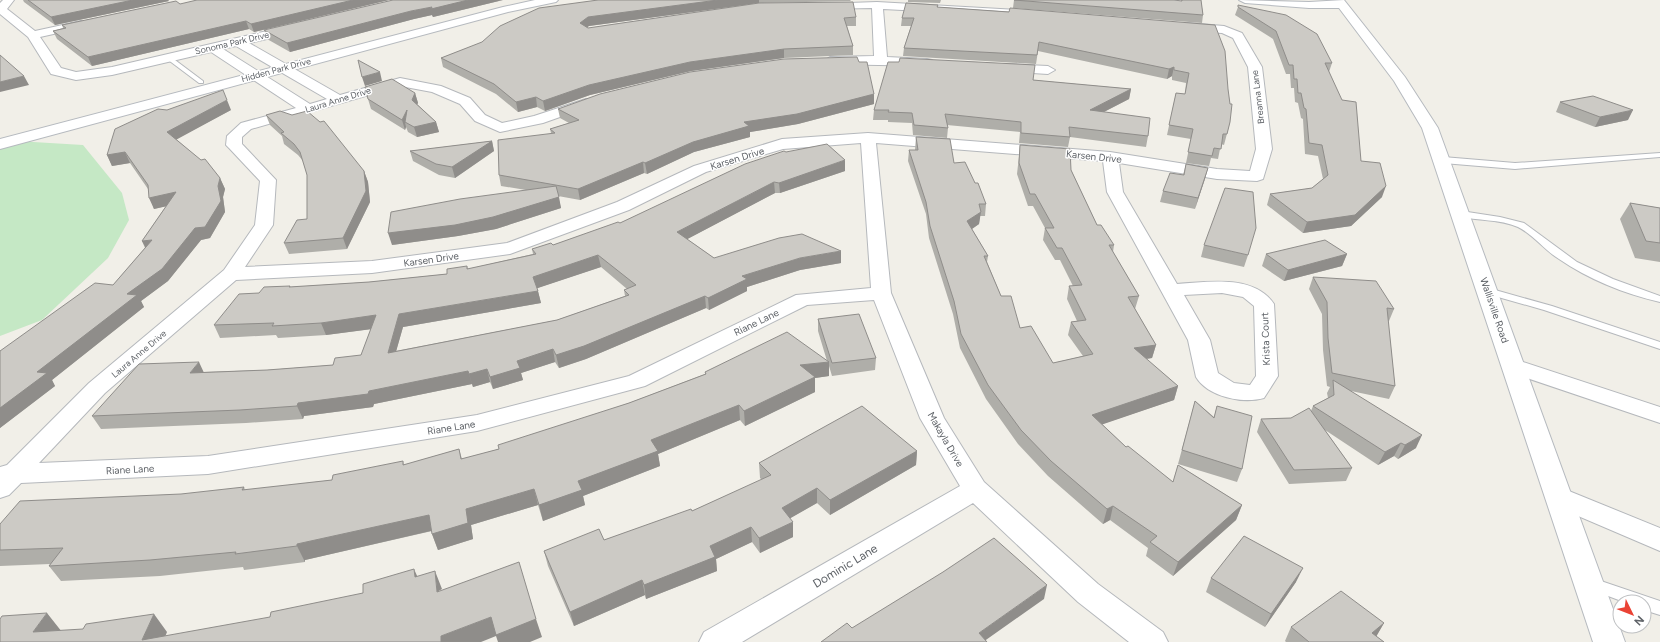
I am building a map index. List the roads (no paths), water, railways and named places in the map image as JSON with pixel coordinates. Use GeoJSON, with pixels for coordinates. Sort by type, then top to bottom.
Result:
{"type":"FeatureCollection","features":[{"type":"Feature","properties":{"kind":"main road","name":"Hidden Park Drive"},"geometry":{"type":"LineString","coordinates":[[0,144],[507,9],[552,0]]}},
{"type":"Feature","properties":{"kind":"main road"},"geometry":{"type":"LineString","coordinates":[[1245,0],[1309,5],[1340,2]]}},
{"type":"Feature","properties":{"kind":"main road"},"geometry":{"type":"LineString","coordinates":[[1309,0],[1340,2]]}},
{"type":"Feature","properties":{"kind":"main road","name":"Wallisville Road"},"geometry":{"type":"LineString","coordinates":[[1340,2],[1400,80],[1430,128],[1443,160],[1610,642]]}},
{"type":"Feature","properties":{"kind":"street"},"geometry":{"type":"LineString","coordinates":[[8,0],[1,9],[33,35],[93,22]]}},
{"type":"Feature","properties":{"kind":"street"},"geometry":{"type":"LineString","coordinates":[[814,6],[965,4],[987,5],[1047,15]]}},
{"type":"Feature","properties":{"kind":"street"},"geometry":{"type":"LineString","coordinates":[[877,5],[881,60]]}},
{"type":"Feature","properties":{"kind":"street","name":"Sonoma Park Drive"},"geometry":{"type":"LineString","coordinates":[[33,35],[56,71],[76,76],[112,71],[306,26]]}},
{"type":"Feature","properties":{"kind":"street","name":"Breanna Lane"},"geometry":{"type":"LineString","coordinates":[[1178,26],[1224,30],[1238,36],[1255,68],[1264,149],[1257,176]]}},
{"type":"Feature","properties":{"kind":"street"},"geometry":{"type":"LineString","coordinates":[[238,42],[339,100]]}},
{"type":"Feature","properties":{"kind":"street"},"geometry":{"type":"LineString","coordinates":[[212,48],[308,110]]}},
{"type":"Feature","properties":{"kind":"street"},"geometry":{"type":"LineString","coordinates":[[814,62],[881,60],[944,64]]}},
{"type":"Feature","properties":{"kind":"street"},"geometry":{"type":"LineString","coordinates":[[992,67],[1048,70]]}},
{"type":"Feature","properties":{"kind":"street","name":"Laura Anne Drive"},"geometry":{"type":"LineString","coordinates":[[5,479],[97,388],[231,274],[264,225],[268,180],[234,145],[235,136],[246,126],[308,110],[400,82],[436,89],[465,101],[480,118],[500,128],[538,120],[596,99]]}},
{"type":"Feature","properties":{"kind":"street","name":"Karsen Drive"},"geometry":{"type":"LineString","coordinates":[[231,274],[372,267],[510,248],[624,206],[700,169],[782,144],[868,138],[1110,157],[1217,174],[1257,176]]}},
{"type":"Feature","properties":{"kind":"street","name":"Makayla Drive"},"geometry":{"type":"LineString","coordinates":[[868,138],[881,293],[932,418],[975,489],[1088,593],[1152,642]]}},
{"type":"Feature","properties":{"kind":"street","name":"Krista Court"},"geometry":{"type":"LineString","coordinates":[[1110,157],[1115,192],[1170,290],[1199,340],[1207,377],[1228,390],[1256,393],[1267,376],[1264,304],[1249,292],[1222,287],[1170,290]]}},
{"type":"Feature","properties":{"kind":"street","name":"Riane Lane"},"geometry":{"type":"LineString","coordinates":[[5,479],[208,465],[477,423],[637,381],[803,299],[881,293]]}},
{"type":"Feature","properties":{"kind":"street"},"geometry":{"type":"LineString","coordinates":[[1514,366],[1660,415]]}},
{"type":"Feature","properties":{"kind":"street","name":"Dominic Lane"},"geometry":{"type":"LineString","coordinates":[[715,642],[975,489]]}},
{"type":"Feature","properties":{"kind":"street"},"geometry":{"type":"LineString","coordinates":[[1559,497],[1660,540]]}},
{"type":"Feature","properties":{"kind":"lane"},"geometry":{"type":"LineString","coordinates":[[169,58],[201,82]]}},
{"type":"Feature","properties":{"kind":"lane"},"geometry":{"type":"LineString","coordinates":[[1443,160],[1515,166],[1660,155]]}},
{"type":"Feature","properties":{"kind":"lane"},"geometry":{"type":"LineString","coordinates":[[1461,214],[1520,225],[1536,234],[1553,251],[1577,267],[1607,281],[1660,299]]}},
{"type":"Feature","properties":{"kind":"lane"},"geometry":{"type":"LineString","coordinates":[[1488,292],[1548,308],[1660,346]]}},
{"type":"Feature","properties":{"kind":"lane"},"geometry":{"type":"LineString","coordinates":[[1589,583],[1620,594]]}}]}
